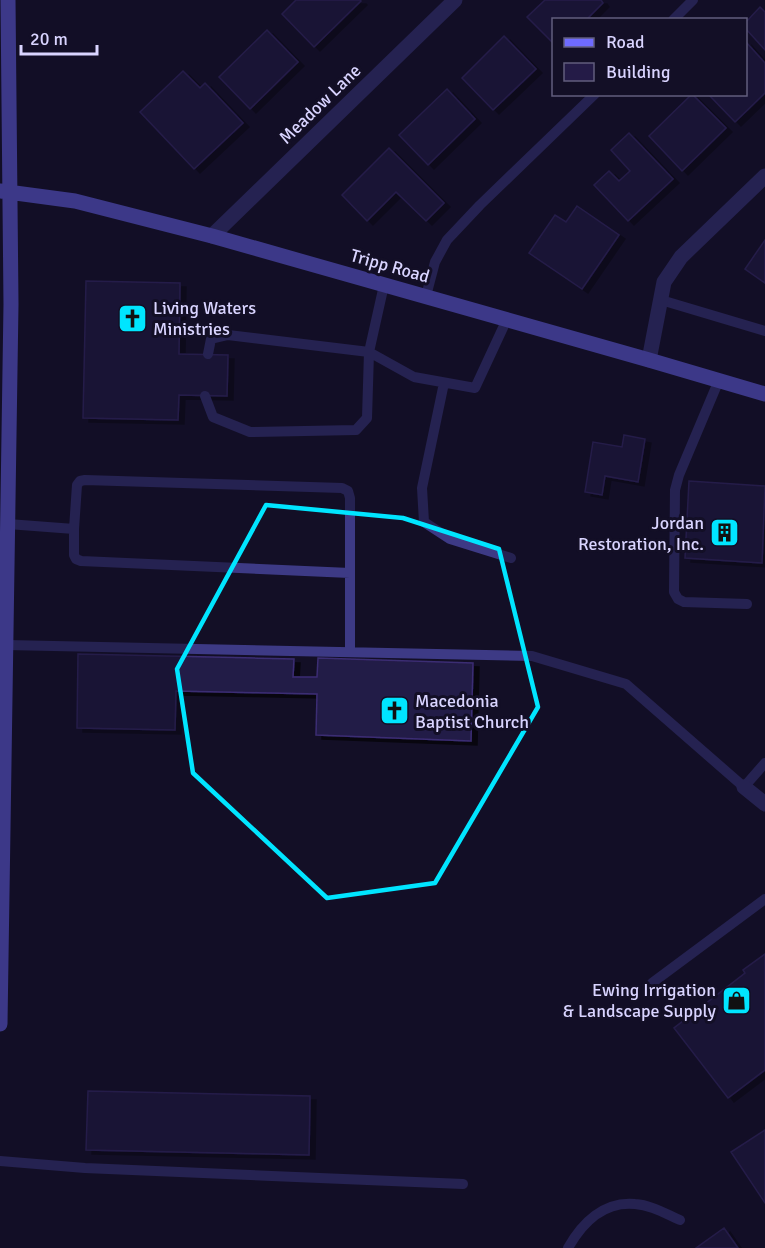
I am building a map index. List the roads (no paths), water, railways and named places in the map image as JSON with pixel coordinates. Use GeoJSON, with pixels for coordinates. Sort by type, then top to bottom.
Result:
{"type":"FeatureCollection","features":[{"type":"Feature","properties":{"kind":"street"},"geometry":{"type":"LineString","coordinates":[[0,1024],[6,645],[4,551],[8,524],[11,304],[5,250],[8,0]]}},
{"type":"Feature","properties":{"kind":"street","name":"Meadow Lane"},"geometry":{"type":"LineString","coordinates":[[212,236],[455,0]]}},
{"type":"Feature","properties":{"kind":"street"},"geometry":{"type":"LineString","coordinates":[[649,360],[664,282],[681,256],[765,176]]}},
{"type":"Feature","properties":{"kind":"street","name":"Tripp Road"},"geometry":{"type":"LineString","coordinates":[[5,191],[75,201],[212,236],[765,394]]}},
{"type":"Feature","properties":{"kind":"street"},"geometry":{"type":"LineString","coordinates":[[744,787],[765,804]]}},
{"type":"Feature","properties":{"kind":"lane"},"geometry":{"type":"LineString","coordinates":[[675,18],[693,0]]}},
{"type":"Feature","properties":{"kind":"lane"},"geometry":{"type":"LineString","coordinates":[[426,296],[435,262],[447,240],[593,96]]}},
{"type":"Feature","properties":{"kind":"lane"},"geometry":{"type":"LineString","coordinates":[[205,396],[213,417],[250,432],[356,430],[366,418],[369,352],[384,285]]}},
{"type":"Feature","properties":{"kind":"lane"},"geometry":{"type":"LineString","coordinates":[[661,300],[765,331]]}},
{"type":"Feature","properties":{"kind":"lane"},"geometry":{"type":"LineString","coordinates":[[208,354],[211,339],[228,335],[369,352],[414,377],[475,388],[507,320]]}},
{"type":"Feature","properties":{"kind":"lane"},"geometry":{"type":"LineString","coordinates":[[719,380],[679,475],[675,490],[675,592],[678,599],[684,602],[747,604]]}},
{"type":"Feature","properties":{"kind":"lane"},"geometry":{"type":"LineString","coordinates":[[444,383],[422,488],[424,522],[450,539],[511,558]]}},
{"type":"Feature","properties":{"kind":"lane"},"geometry":{"type":"LineString","coordinates":[[350,573],[81,561],[74,555],[77,485],[80,481],[85,480],[342,488],[348,491],[350,498],[350,573],[350,652]]}},
{"type":"Feature","properties":{"kind":"lane"},"geometry":{"type":"LineString","coordinates":[[8,524],[74,529]]}},
{"type":"Feature","properties":{"kind":"lane"},"geometry":{"type":"LineString","coordinates":[[6,645],[532,656],[626,684],[744,787],[765,763]]}},
{"type":"Feature","properties":{"kind":"lane"},"geometry":{"type":"LineString","coordinates":[[652,983],[765,899]]}},
{"type":"Feature","properties":{"kind":"lane"},"geometry":{"type":"LineString","coordinates":[[0,1161],[97,1169],[463,1184]]}},
{"type":"Feature","properties":{"kind":"lane"},"geometry":{"type":"LineString","coordinates":[[568,1248],[576,1233],[588,1220],[619,1204],[637,1204],[656,1209],[680,1220]]}},
{"type":"Feature","properties":{"kind":"place","name":"Living Waters Ministries"},"geometry":{"type":"Point","coordinates":[132,318]}},
{"type":"Feature","properties":{"kind":"place","name":"Jordan Restoration, Inc."},"geometry":{"type":"Point","coordinates":[725,533]}},
{"type":"Feature","properties":{"kind":"place","name":"Macedonia Baptist Church"},"geometry":{"type":"Point","coordinates":[394,711]}},
{"type":"Feature","properties":{"kind":"place","name":"Ewing Irrigation & Landscape Supply"},"geometry":{"type":"Point","coordinates":[737,1000]}}]}
